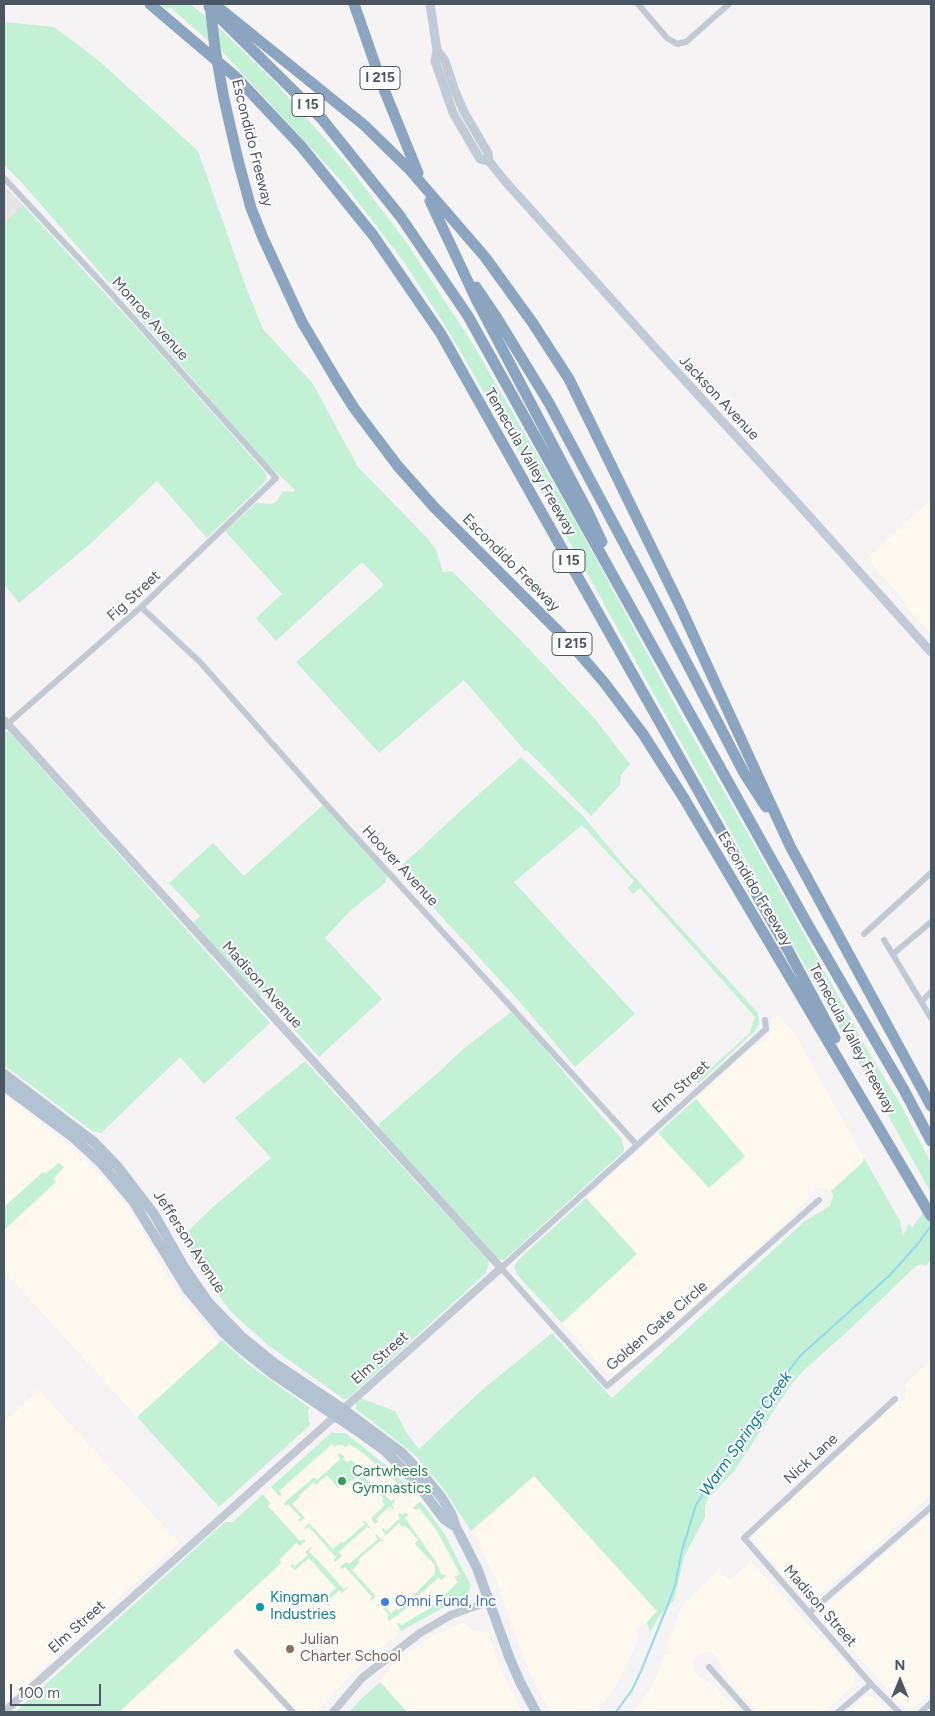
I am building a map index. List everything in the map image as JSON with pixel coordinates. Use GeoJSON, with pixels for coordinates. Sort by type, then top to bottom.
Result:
{"type":"FeatureCollection","features":[{"type":"Feature","properties":{"kind":"highway","name":"Temecula Valley Freeway"},"geometry":{"type":"LineString","coordinates":[[150,4],[237,78],[301,146],[373,235],[441,334],[788,950],[909,1176]]}},
{"type":"Feature","properties":{"kind":"highway","name":"Temecula Valley Freeway"},"geometry":{"type":"LineString","coordinates":[[205,4],[247,43],[322,119],[400,216],[468,316],[645,631]]}},
{"type":"Feature","properties":{"kind":"highway","name":"Escondido Freeway"},"geometry":{"type":"LineString","coordinates":[[212,4],[215,49],[230,127],[244,182],[263,238],[302,322],[349,401],[396,465],[418,490],[570,643],[603,681],[643,734],[690,809],[931,1216]]}},
{"type":"Feature","properties":{"kind":"highway"},"geometry":{"type":"LineString","coordinates":[[212,4],[364,125],[409,169],[485,257],[532,322],[569,379],[679,604],[790,846],[931,1106]]}},
{"type":"Feature","properties":{"kind":"highway","name":"I 215"},"geometry":{"type":"LineString","coordinates":[[354,4],[408,151],[455,256]]}},
{"type":"Feature","properties":{"kind":"highway"},"geometry":{"type":"LineString","coordinates":[[455,256],[587,510],[645,631]]}},
{"type":"Feature","properties":{"kind":"highway"},"geometry":{"type":"LineString","coordinates":[[455,256],[497,318],[549,403],[744,773],[790,846]]}},
{"type":"Feature","properties":{"kind":"highway","name":"Escondido Freeway"},"geometry":{"type":"LineString","coordinates":[[645,631],[931,1141]]}},
{"type":"Feature","properties":{"kind":"main road","name":"Jackson Avenue"},"geometry":{"type":"LineString","coordinates":[[430,4],[438,50],[445,61],[455,91],[488,153],[489,161]]}},
{"type":"Feature","properties":{"kind":"main road","name":"Jackson Avenue"},"geometry":{"type":"LineString","coordinates":[[438,50],[435,62],[453,113],[480,158],[489,161],[517,195],[802,507],[931,652]]}},
{"type":"Feature","properties":{"kind":"main road"},"geometry":{"type":"LineString","coordinates":[[439,76],[447,84],[466,126],[469,130],[475,131]]}},
{"type":"Feature","properties":{"kind":"main road","name":"Jefferson Avenue"},"geometry":{"type":"LineString","coordinates":[[4,1074],[94,1142],[118,1167],[154,1214],[184,1267],[209,1303],[224,1320],[274,1363],[343,1408],[401,1452],[424,1476],[451,1513],[477,1568],[510,1659],[536,1712]]}},
{"type":"Feature","properties":{"kind":"main road","name":"Jefferson Avenue"},"geometry":{"type":"LineString","coordinates":[[4,1086],[74,1138],[101,1163],[133,1201],[187,1289],[210,1318],[239,1347],[273,1374],[385,1451],[416,1482],[444,1519],[456,1527]]}},
{"type":"Feature","properties":{"kind":"main road"},"geometry":{"type":"LineString","coordinates":[[187,1289],[191,1289],[211,1310],[224,1320]]}},
{"type":"Feature","properties":{"kind":"street"},"geometry":{"type":"LineString","coordinates":[[638,4],[667,38],[677,44],[686,42],[730,4]]}},
{"type":"Feature","properties":{"kind":"street","name":"Monroe Avenue"},"geometry":{"type":"LineString","coordinates":[[4,178],[101,282],[276,478]]}},
{"type":"Feature","properties":{"kind":"street","name":"Fig Street"},"geometry":{"type":"LineString","coordinates":[[5,724],[141,607],[276,478]]}},
{"type":"Feature","properties":{"kind":"street","name":"Hoover Avenue"},"geometry":{"type":"LineString","coordinates":[[141,607],[200,662],[324,802],[637,1145]]}},
{"type":"Feature","properties":{"kind":"street","name":"Madison Avenue"},"geometry":{"type":"LineString","coordinates":[[5,724],[501,1268]]}},
{"type":"Feature","properties":{"kind":"street"},"geometry":{"type":"LineString","coordinates":[[864,934],[931,873]]}},
{"type":"Feature","properties":{"kind":"street"},"geometry":{"type":"LineString","coordinates":[[893,954],[931,922]]}},
{"type":"Feature","properties":{"kind":"street"},"geometry":{"type":"LineString","coordinates":[[884,940],[931,1018]]}},
{"type":"Feature","properties":{"kind":"street"},"geometry":{"type":"LineString","coordinates":[[922,1001],[931,992]]}},
{"type":"Feature","properties":{"kind":"street","name":"Elm Street"},"geometry":{"type":"LineString","coordinates":[[4,1712],[766,1029],[765,1020]]}},
{"type":"Feature","properties":{"kind":"street","name":"Golden Gate Circle"},"geometry":{"type":"LineString","coordinates":[[501,1268],[607,1386],[819,1200]]}},
{"type":"Feature","properties":{"kind":"street","name":"Nick Lane"},"geometry":{"type":"LineString","coordinates":[[744,1538],[895,1399]]}},
{"type":"Feature","properties":{"kind":"street"},"geometry":{"type":"LineString","coordinates":[[809,1613],[931,1507]]}},
{"type":"Feature","properties":{"kind":"street","name":"Madison Street"},"geometry":{"type":"LineString","coordinates":[[744,1538],[871,1684],[899,1712]]}},
{"type":"Feature","properties":{"kind":"street"},"geometry":{"type":"LineString","coordinates":[[333,1712],[362,1678],[420,1633],[450,1616],[490,1601]]}},
{"type":"Feature","properties":{"kind":"street"},"geometry":{"type":"LineString","coordinates":[[238,1652],[293,1712]]}},
{"type":"Feature","properties":{"kind":"street"},"geometry":{"type":"LineString","coordinates":[[709,1666],[749,1712]]}},
{"type":"Feature","properties":{"kind":"street"},"geometry":{"type":"LineString","coordinates":[[838,1712],[871,1684]]}},
{"type":"Feature","properties":{"kind":"street"},"geometry":{"type":"LineString","coordinates":[[921,1712],[931,1702]]}},
{"type":"Feature","properties":{"kind":"shaded area"},"geometry":{"type":"Polygon","coordinates":[[[4,185],[23,205],[4,223],[4,185]]]}},
{"type":"Feature","properties":{"kind":"shaded area"},"geometry":{"type":"Polygon","coordinates":[[[931,499],[931,633],[908,609],[902,598],[867,559],[931,499]]]}},
{"type":"Feature","properties":{"kind":"shaded area"},"geometry":{"type":"Polygon","coordinates":[[[778,1015],[794,1032],[864,1158],[862,1163],[831,1191],[823,1187],[815,1188],[796,1213],[618,1374],[607,1373],[562,1323],[637,1254],[586,1198],[658,1133],[709,1188],[745,1156],[696,1099],[748,1051],[767,1038],[771,1029],[772,1018],[778,1015]]]}},
{"type":"Feature","properties":{"kind":"shaded area"},"geometry":{"type":"Polygon","coordinates":[[[4,1095],[78,1152],[80,1161],[85,1160],[106,1181],[130,1211],[175,1288],[219,1343],[137,1417],[4,1271],[4,1230],[56,1182],[53,1179],[63,1167],[46,1173],[43,1172],[4,1207],[4,1095]]]}},
{"type":"Feature","properties":{"kind":"shaded area"},"geometry":{"type":"Polygon","coordinates":[[[931,1360],[931,1495],[819,1596],[810,1600],[807,1599],[799,1593],[754,1541],[752,1538],[754,1533],[885,1412],[904,1399],[906,1391],[904,1385],[931,1360]]]}},
{"type":"Feature","properties":{"kind":"shaded area"},"geometry":{"type":"Polygon","coordinates":[[[39,1390],[179,1543],[4,1703],[4,1422],[39,1390]]]}},
{"type":"Feature","properties":{"kind":"shaded area"},"geometry":{"type":"Polygon","coordinates":[[[332,1432],[345,1433],[375,1455],[422,1503],[445,1535],[466,1573],[471,1585],[466,1600],[450,1604],[401,1631],[362,1664],[314,1712],[119,1712],[276,1569],[233,1522],[332,1432]]]}},
{"type":"Feature","properties":{"kind":"shaded area"},"geometry":{"type":"Polygon","coordinates":[[[534,1476],[657,1612],[635,1630],[639,1635],[630,1659],[617,1684],[595,1712],[551,1712],[528,1670],[497,1582],[473,1530],[534,1476]]]}},
{"type":"Feature","properties":{"kind":"shaded area"},"geometry":{"type":"Polygon","coordinates":[[[931,1513],[931,1691],[915,1707],[906,1709],[826,1622],[823,1614],[828,1604],[931,1513]]]}},
{"type":"Feature","properties":{"kind":"shaded area"},"geometry":{"type":"Polygon","coordinates":[[[751,1561],[854,1674],[855,1683],[852,1687],[825,1712],[758,1712],[730,1681],[714,1654],[708,1651],[694,1658],[694,1671],[698,1676],[716,1687],[738,1712],[633,1712],[654,1683],[665,1654],[670,1655],[672,1653],[666,1646],[683,1604],[719,1570],[729,1580],[751,1561]]]}},
{"type":"Feature","properties":{"kind":"shaded area"},"geometry":{"type":"Polygon","coordinates":[[[465,1622],[468,1627],[477,1631],[488,1631],[500,1668],[522,1712],[407,1712],[380,1682],[393,1663],[433,1635],[465,1622]]]}},
{"type":"Feature","properties":{"kind":"shaded area"},"geometry":{"type":"Polygon","coordinates":[[[867,1696],[874,1698],[887,1712],[847,1712],[860,1700],[867,1696]]]}},
{"type":"Feature","properties":{"kind":"green space"},"geometry":{"type":"Polygon","coordinates":[[[160,4],[190,4],[209,19],[213,45],[171,8],[166,9],[160,4]]]}},
{"type":"Feature","properties":{"kind":"green space"},"geometry":{"type":"Polygon","coordinates":[[[4,22],[54,27],[98,60],[198,151],[247,290],[263,329],[313,384],[358,467],[428,539],[436,550],[443,572],[452,571],[531,651],[595,719],[630,764],[621,775],[620,785],[591,816],[527,750],[525,751],[464,680],[379,753],[296,662],[384,585],[362,562],[276,641],[256,618],[282,594],[225,531],[256,503],[272,504],[277,501],[283,491],[293,492],[295,490],[263,460],[23,184],[4,165],[4,22]]]}},
{"type":"Feature","properties":{"kind":"green space"},"geometry":{"type":"Polygon","coordinates":[[[213,22],[273,80],[347,164],[404,239],[473,344],[581,531],[686,725],[870,1054],[902,1107],[931,1163],[931,1193],[543,494],[446,327],[404,262],[345,185],[217,46],[213,22]]]}},
{"type":"Feature","properties":{"kind":"green space"},"geometry":{"type":"Polygon","coordinates":[[[23,205],[146,338],[266,473],[267,478],[207,538],[157,481],[90,544],[19,603],[4,584],[4,223],[23,205]]]}},
{"type":"Feature","properties":{"kind":"green space"},"geometry":{"type":"Polygon","coordinates":[[[5,731],[9,732],[270,1023],[204,1084],[180,1057],[101,1133],[92,1131],[4,1065],[5,731]]]}},
{"type":"Feature","properties":{"kind":"green space"},"geometry":{"type":"Polygon","coordinates":[[[521,757],[583,816],[621,862],[758,1013],[759,1024],[754,1032],[698,1084],[696,1081],[749,1034],[755,1017],[640,888],[633,894],[628,888],[634,881],[582,825],[514,882],[635,1014],[575,1067],[519,1001],[398,869],[521,757]]]}},
{"type":"Feature","properties":{"kind":"green space"},"geometry":{"type":"Polygon","coordinates":[[[323,805],[387,876],[385,883],[351,910],[325,938],[382,999],[319,1057],[264,996],[256,994],[192,924],[200,916],[169,883],[213,843],[244,876],[323,805]]]}},
{"type":"Feature","properties":{"kind":"green space"},"geometry":{"type":"Polygon","coordinates":[[[511,1012],[621,1138],[624,1151],[504,1260],[498,1260],[378,1129],[380,1123],[462,1050],[511,1012]]]}},
{"type":"Feature","properties":{"kind":"green space"},"geometry":{"type":"Polygon","coordinates":[[[305,1061],[488,1260],[489,1264],[485,1274],[347,1399],[344,1399],[268,1345],[231,1312],[197,1266],[181,1238],[214,1206],[271,1158],[235,1118],[305,1061]]]}},
{"type":"Feature","properties":{"kind":"green space"},"geometry":{"type":"Polygon","coordinates":[[[696,1099],[745,1156],[709,1188],[658,1133],[696,1099]]]}},
{"type":"Feature","properties":{"kind":"green space"},"geometry":{"type":"Polygon","coordinates":[[[864,1158],[900,1221],[903,1236],[909,1223],[912,1228],[931,1201],[931,1259],[926,1266],[922,1264],[916,1266],[804,1370],[790,1386],[735,1470],[708,1499],[705,1506],[705,1517],[684,1557],[674,1600],[658,1618],[650,1633],[647,1622],[657,1611],[534,1476],[471,1531],[443,1488],[414,1454],[356,1409],[356,1404],[360,1398],[395,1411],[408,1435],[419,1449],[482,1390],[552,1333],[612,1398],[805,1221],[830,1206],[833,1195],[831,1191],[862,1163],[864,1158]]]}},
{"type":"Feature","properties":{"kind":"green space"},"geometry":{"type":"Polygon","coordinates":[[[59,1163],[64,1167],[53,1179],[56,1182],[4,1230],[4,1207],[43,1172],[46,1173],[59,1163]]]}},
{"type":"Feature","properties":{"kind":"green space"},"geometry":{"type":"Polygon","coordinates":[[[586,1198],[637,1254],[562,1323],[517,1275],[514,1266],[519,1259],[586,1198]]]}},
{"type":"Feature","properties":{"kind":"green space"},"geometry":{"type":"Polygon","coordinates":[[[222,1340],[248,1364],[310,1408],[308,1410],[309,1422],[311,1424],[219,1507],[137,1417],[222,1340]]]}},
{"type":"Feature","properties":{"kind":"green space"},"geometry":{"type":"Polygon","coordinates":[[[332,1432],[345,1433],[387,1466],[409,1488],[401,1494],[399,1492],[402,1489],[394,1480],[364,1454],[349,1444],[346,1447],[337,1445],[335,1447],[332,1444],[279,1491],[282,1495],[279,1496],[271,1487],[332,1432]]]}},
{"type":"Feature","properties":{"kind":"green space"},"geometry":{"type":"Polygon","coordinates":[[[339,1453],[344,1456],[343,1459],[347,1462],[351,1460],[358,1465],[356,1470],[391,1501],[395,1499],[392,1505],[394,1508],[389,1507],[376,1519],[378,1522],[375,1524],[371,1518],[385,1505],[382,1501],[384,1499],[370,1484],[367,1487],[357,1476],[343,1488],[341,1486],[338,1488],[327,1475],[316,1485],[314,1482],[292,1504],[305,1518],[299,1522],[298,1520],[301,1518],[288,1504],[285,1506],[284,1503],[314,1477],[317,1480],[340,1459],[339,1453]]]}},
{"type":"Feature","properties":{"kind":"green space"},"geometry":{"type":"Polygon","coordinates":[[[263,1494],[270,1503],[268,1506],[300,1541],[304,1539],[305,1542],[300,1546],[296,1543],[279,1560],[281,1563],[276,1568],[119,1712],[15,1712],[225,1522],[233,1522],[263,1494]]]}},
{"type":"Feature","properties":{"kind":"green space"},"geometry":{"type":"Polygon","coordinates":[[[419,1502],[422,1503],[445,1535],[471,1585],[466,1600],[450,1604],[401,1631],[397,1624],[402,1625],[430,1608],[458,1582],[454,1577],[460,1574],[437,1531],[419,1508],[416,1510],[413,1508],[419,1502]]]}},
{"type":"Feature","properties":{"kind":"green space"},"geometry":{"type":"Polygon","coordinates":[[[407,1512],[408,1515],[405,1518],[436,1562],[441,1574],[446,1575],[442,1580],[438,1578],[413,1600],[413,1604],[389,1621],[387,1618],[389,1615],[380,1605],[376,1606],[380,1602],[391,1613],[397,1608],[398,1610],[435,1574],[435,1565],[415,1544],[418,1540],[405,1525],[403,1527],[399,1523],[386,1535],[382,1530],[383,1528],[386,1531],[400,1518],[399,1513],[403,1515],[407,1512]]]}},
{"type":"Feature","properties":{"kind":"green space"},"geometry":{"type":"Polygon","coordinates":[[[364,1520],[371,1529],[367,1527],[339,1552],[342,1556],[335,1562],[334,1559],[336,1557],[309,1527],[304,1528],[309,1523],[333,1549],[365,1524],[364,1520]]]}},
{"type":"Feature","properties":{"kind":"green space"},"geometry":{"type":"Polygon","coordinates":[[[376,1534],[384,1542],[380,1541],[358,1560],[360,1562],[352,1570],[375,1595],[375,1598],[370,1601],[372,1597],[345,1567],[342,1569],[340,1567],[346,1562],[349,1564],[378,1539],[375,1536],[376,1534]]]}},
{"type":"Feature","properties":{"kind":"green space"},"geometry":{"type":"Polygon","coordinates":[[[311,1547],[309,1551],[344,1589],[348,1588],[342,1593],[339,1590],[328,1601],[330,1605],[328,1606],[322,1601],[336,1588],[309,1558],[295,1570],[290,1566],[292,1564],[295,1566],[308,1555],[305,1552],[311,1547]]]}},
{"type":"Feature","properties":{"kind":"green space"},"geometry":{"type":"Polygon","coordinates":[[[380,1682],[407,1712],[349,1712],[360,1700],[380,1682]]]}},
{"type":"Feature","properties":{"kind":"waterway","name":"Warm Springs Creek"},"geometry":{"type":"LineString","coordinates":[[616,1712],[632,1690],[669,1602],[696,1505],[737,1440],[800,1356],[890,1275],[931,1226]]}},
{"type":"Feature","properties":{"kind":"place","name":"Cartwheels Gymnastics"},"geometry":{"type":"Point","coordinates":[342,1481]}},
{"type":"Feature","properties":{"kind":"place","name":"Omni Fund, Inc"},"geometry":{"type":"Point","coordinates":[385,1602]}},
{"type":"Feature","properties":{"kind":"place","name":"Kingman Industries"},"geometry":{"type":"Point","coordinates":[260,1607]}},
{"type":"Feature","properties":{"kind":"place","name":"Julian Charter School"},"geometry":{"type":"Point","coordinates":[290,1649]}}]}
